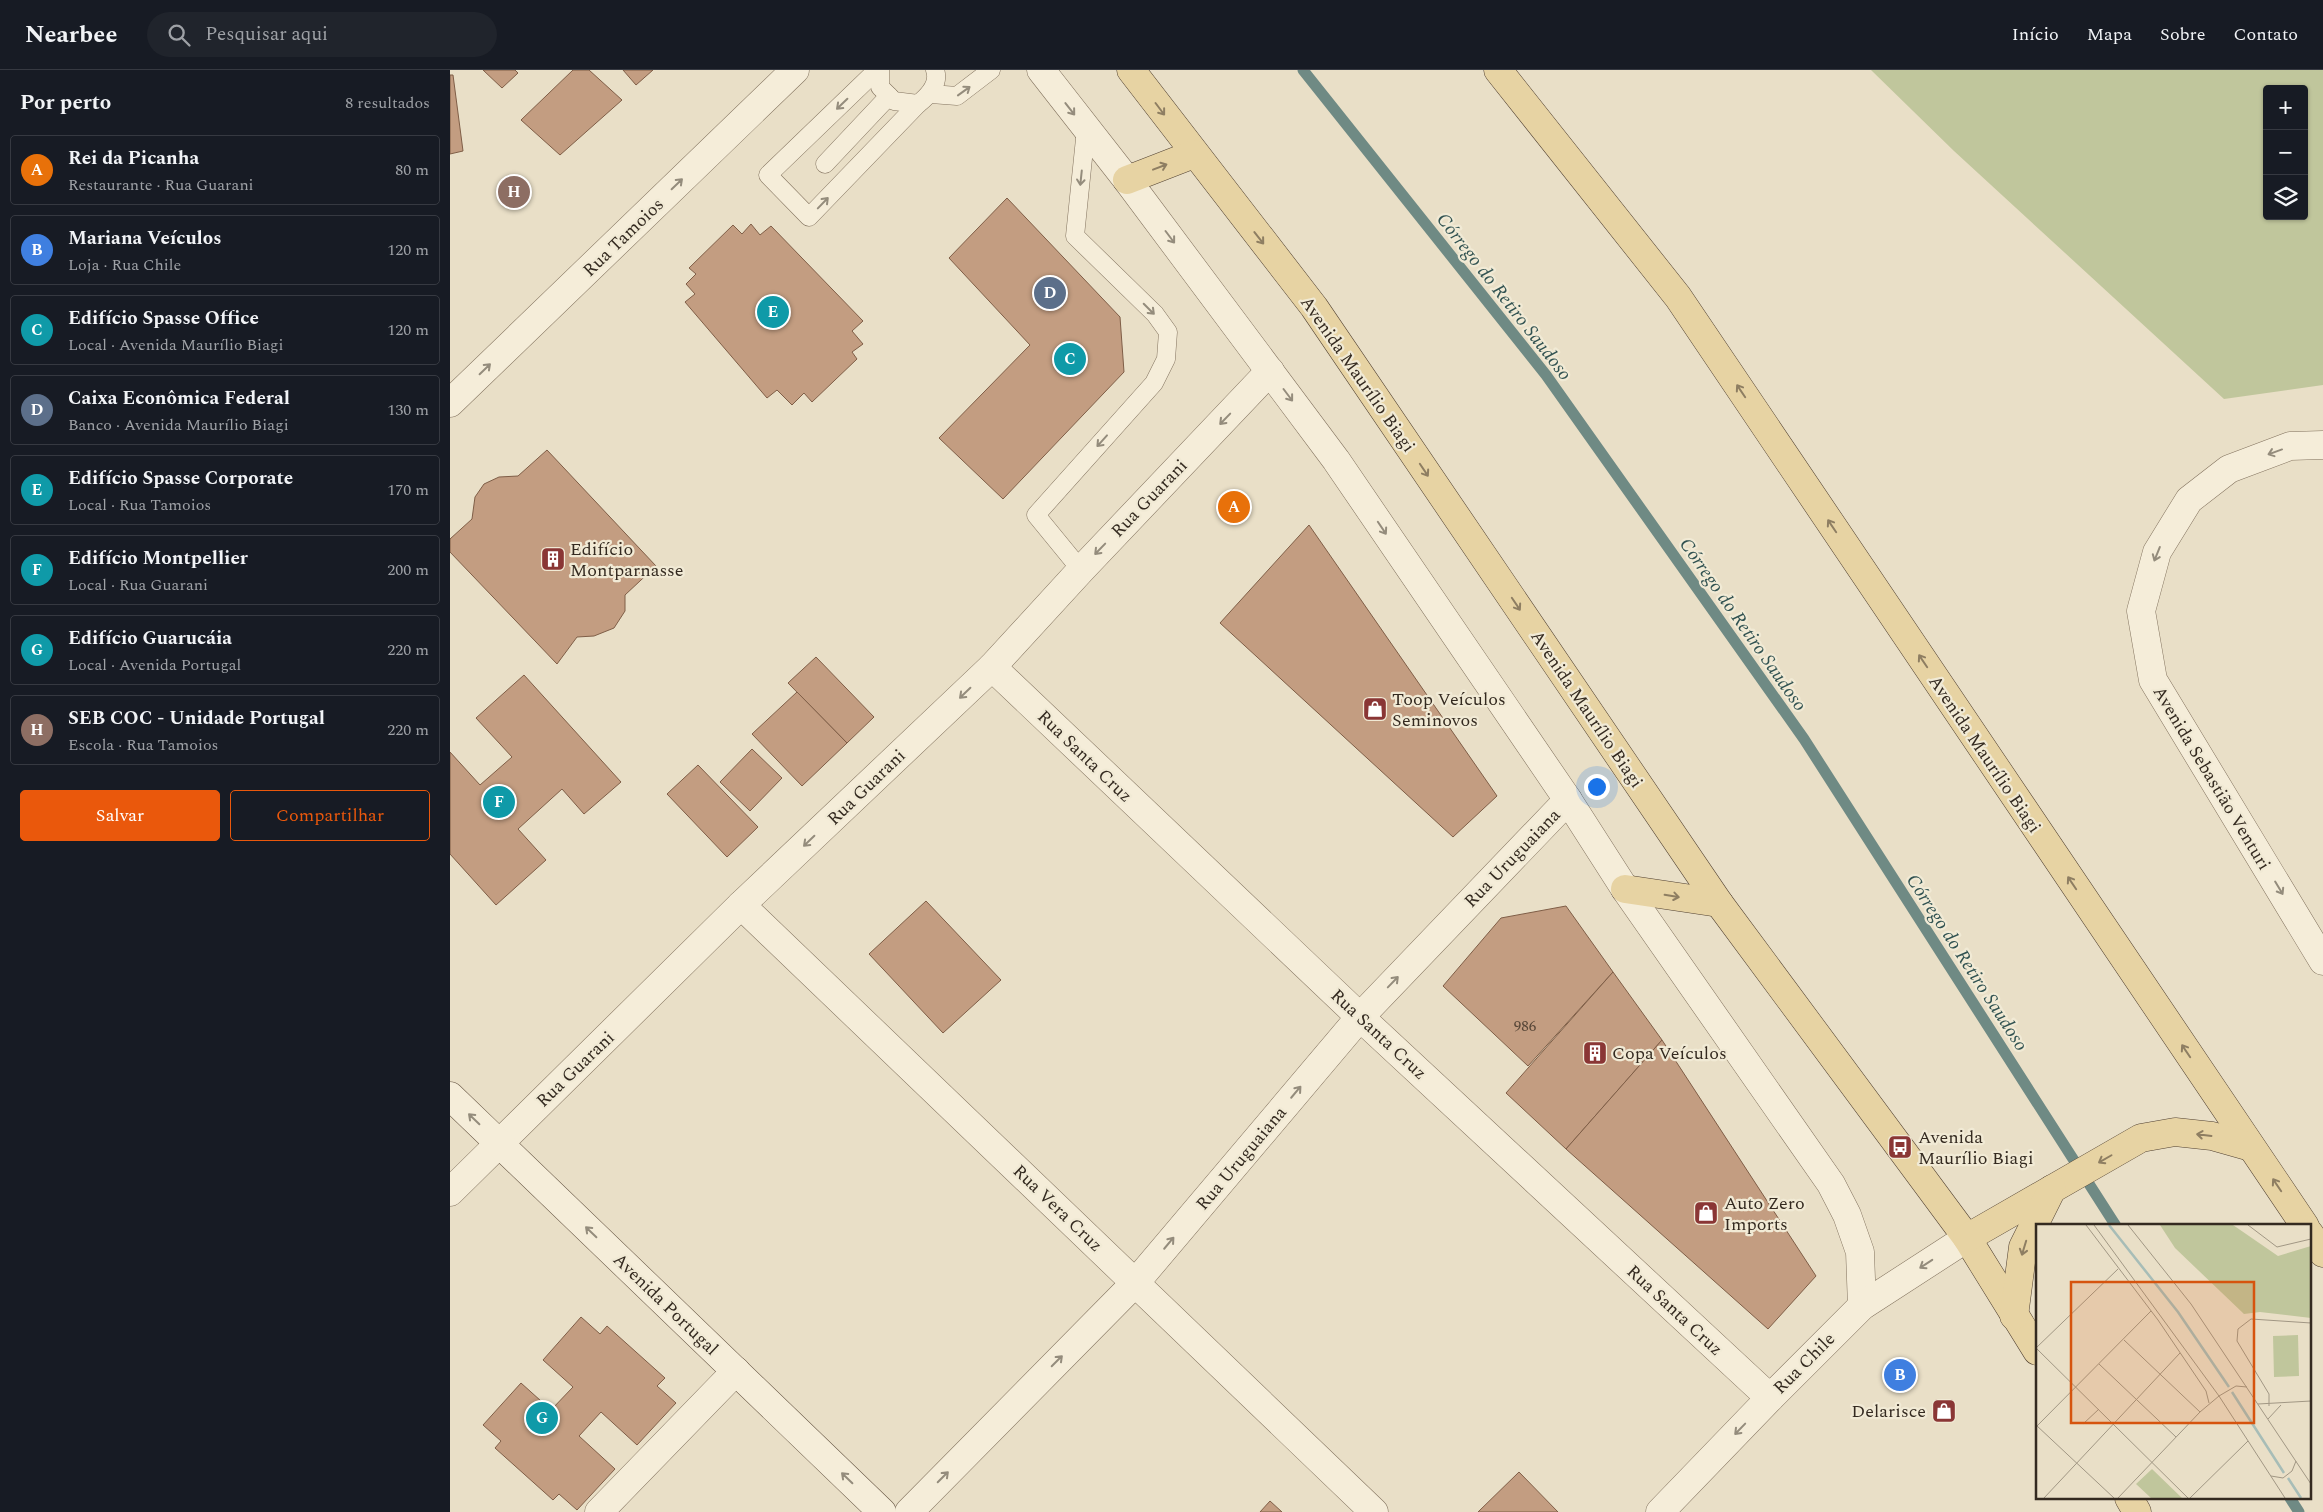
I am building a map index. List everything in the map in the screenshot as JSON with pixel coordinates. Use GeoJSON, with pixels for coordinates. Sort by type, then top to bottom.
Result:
{"type":"FeatureCollection","features":[{"type":"Feature","properties":{"kind":"main road","name":"Avenida Maurílio Biagi"},"geometry":{"type":"LineString","coordinates":[[1131,70],[1314,308],[1719,903],[1967,1238],[2036,1349]]}},
{"type":"Feature","properties":{"kind":"main road","name":"Avenida Maurílio Biagi"},"geometry":{"type":"LineString","coordinates":[[1498,70],[1678,297],[2304,1224]]}},
{"type":"Feature","properties":{"kind":"main road"},"geometry":{"type":"LineString","coordinates":[[1127,180],[1194,154]]}},
{"type":"Feature","properties":{"kind":"main road"},"geometry":{"type":"LineString","coordinates":[[1625,889],[1719,903]]}},
{"type":"Feature","properties":{"kind":"main road"},"geometry":{"type":"LineString","coordinates":[[1967,1238],[2141,1138],[2176,1132],[2212,1136],[2251,1147]]}},
{"type":"Feature","properties":{"kind":"main road"},"geometry":{"type":"LineString","coordinates":[[2037,1224],[2060,1184]]}},
{"type":"Feature","properties":{"kind":"main road"},"geometry":{"type":"LineString","coordinates":[[2014,1316],[2023,1247],[2036,1225]]}},
{"type":"Feature","properties":{"kind":"main road"},"geometry":{"type":"LineString","coordinates":[[2310,1234],[2323,1253]]}},
{"type":"Feature","properties":{"kind":"main road"},"geometry":{"type":"LineString","coordinates":[[2130,1500],[2138,1512]]}},
{"type":"Feature","properties":{"kind":"street","name":"Rua Tamoios"},"geometry":{"type":"LineString","coordinates":[[450,403],[795,70]]}},
{"type":"Feature","properties":{"kind":"street"},"geometry":{"type":"LineString","coordinates":[[1040,70],[1127,180],[1336,460],[1568,800],[1625,889],[1831,1184],[1847,1215],[1860,1252],[1862,1306]]}},
{"type":"Feature","properties":{"kind":"street","name":"Rua Guarani"},"geometry":{"type":"LineString","coordinates":[[450,1192],[741,905],[992,667],[1081,570],[1270,371]]}},
{"type":"Feature","properties":{"kind":"street","name":"Avenida Sebastião Venturi"},"geometry":{"type":"LineString","coordinates":[[2323,445],[2290,446],[2229,469],[2190,500],[2157,552],[2141,611],[2153,680],[2323,961]]}},
{"type":"Feature","properties":{"kind":"street","name":"Rua Santa Cruz"},"geometry":{"type":"LineString","coordinates":[[992,667],[1360,1017],[1770,1398]]}},
{"type":"Feature","properties":{"kind":"street","name":"Rua Uruguaiana"},"geometry":{"type":"LineString","coordinates":[[909,1512],[1136,1282],[1360,1017],[1568,800]]}},
{"type":"Feature","properties":{"kind":"street","name":"Rua Vera Cruz"},"geometry":{"type":"LineString","coordinates":[[741,905],[1374,1512]]}},
{"type":"Feature","properties":{"kind":"street","name":"Avenida Portugal"},"geometry":{"type":"LineString","coordinates":[[450,1096],[882,1512]]}},
{"type":"Feature","properties":{"kind":"street","name":"Rua Chile"},"geometry":{"type":"LineString","coordinates":[[1660,1512],[1862,1306],[1967,1238]]}},
{"type":"Feature","properties":{"kind":"street"},"geometry":{"type":"LineString","coordinates":[[599,1512],[736,1371]]}},
{"type":"Feature","properties":{"kind":"lane"},"geometry":{"type":"LineString","coordinates":[[878,70],[880,87],[894,101],[957,96],[991,70]]}},
{"type":"Feature","properties":{"kind":"lane"},"geometry":{"type":"LineString","coordinates":[[878,70],[768,176],[809,217],[924,99],[937,75],[935,70]]}},
{"type":"Feature","properties":{"kind":"lane"},"geometry":{"type":"LineString","coordinates":[[826,164],[889,96]]}},
{"type":"Feature","properties":{"kind":"lane"},"geometry":{"type":"LineString","coordinates":[[1081,570],[1036,516],[1154,383],[1166,358],[1168,332],[1155,314],[1075,236],[1086,129]]}},
{"type":"Feature","properties":{"kind":"green space"},"geometry":{"type":"Polygon","coordinates":[[[1871,70],[2323,70],[2323,385],[2224,399],[1954,151],[1871,70]]]}},
{"type":"Feature","properties":{"kind":"building"},"geometry":{"type":"Polygon","coordinates":[[[483,70],[515,70],[518,73],[502,88],[483,70]]]}},
{"type":"Feature","properties":{"kind":"building"},"geometry":{"type":"Polygon","coordinates":[[[573,70],[589,70],[622,100],[560,155],[521,120],[573,70]]]}},
{"type":"Feature","properties":{"kind":"building"},"geometry":{"type":"Polygon","coordinates":[[[623,70],[653,70],[636,85],[623,70]]]}},
{"type":"Feature","properties":{"kind":"building"},"geometry":{"type":"Polygon","coordinates":[[[450,75],[453,75],[463,151],[450,154],[450,75]]]}},
{"type":"Feature","properties":{"kind":"building"},"geometry":{"type":"Polygon","coordinates":[[[1007,198],[1120,317],[1124,372],[1003,499],[939,438],[1030,345],[949,258],[1007,198]]]}},
{"type":"Feature","properties":{"kind":"building"},"geometry":{"type":"Polygon","coordinates":[[[751,224],[760,235],[771,226],[863,321],[852,331],[863,344],[852,352],[857,359],[812,402],[804,393],[792,405],[777,390],[767,398],[685,302],[695,294],[686,284],[696,274],[689,268],[733,225],[742,234],[751,224]]]}},
{"type":"Feature","properties":{"kind":"building","name":"Edifício Montparnasse"},"geometry":{"type":"Polygon","coordinates":[[[547,450],[656,566],[625,595],[625,611],[614,628],[594,636],[577,637],[557,664],[450,552],[450,539],[472,519],[475,497],[484,484],[499,477],[518,476],[547,450]]]}},
{"type":"Feature","properties":{"kind":"building","name":"Toop Veículos Seminovos"},"geometry":{"type":"Polygon","coordinates":[[[1309,525],[1497,796],[1453,837],[1220,623],[1309,525]]]}},
{"type":"Feature","properties":{"kind":"building"},"geometry":{"type":"Polygon","coordinates":[[[816,657],[874,717],[847,743],[788,683],[816,657]]]}},
{"type":"Feature","properties":{"kind":"building"},"geometry":{"type":"Polygon","coordinates":[[[524,675],[621,782],[584,814],[562,789],[518,829],[546,860],[496,905],[450,854],[450,752],[480,785],[512,757],[476,718],[524,675]]]}},
{"type":"Feature","properties":{"kind":"building"},"geometry":{"type":"Polygon","coordinates":[[[797,692],[847,743],[802,786],[752,734],[797,692]]]}},
{"type":"Feature","properties":{"kind":"building"},"geometry":{"type":"Polygon","coordinates":[[[752,749],[782,778],[750,811],[720,782],[752,749]]]}},
{"type":"Feature","properties":{"kind":"building"},"geometry":{"type":"Polygon","coordinates":[[[698,765],[758,827],[727,857],[667,794],[698,765]]]}},
{"type":"Feature","properties":{"kind":"building"},"geometry":{"type":"Polygon","coordinates":[[[926,901],[1001,980],[943,1033],[869,954],[926,901]]]}},
{"type":"Feature","properties":{"kind":"building","name":"Copa Veículos"},"geometry":{"type":"Polygon","coordinates":[[[1566,906],[1613,972],[1528,1066],[1443,986],[1501,918],[1566,906]]]}},
{"type":"Feature","properties":{"kind":"building","name":"Copa Veículos"},"geometry":{"type":"Polygon","coordinates":[[[1613,972],[1662,1040],[1566,1149],[1506,1093],[1613,972]]]}},
{"type":"Feature","properties":{"kind":"building","name":"Auto Zero Imports"},"geometry":{"type":"Polygon","coordinates":[[[1662,1040],[1816,1276],[1768,1329],[1566,1149],[1662,1040]]]}},
{"type":"Feature","properties":{"kind":"building"},"geometry":{"type":"Polygon","coordinates":[[[581,1317],[600,1334],[607,1326],[665,1378],[657,1386],[676,1403],[637,1445],[601,1412],[579,1436],[615,1469],[577,1510],[559,1494],[553,1500],[495,1448],[501,1441],[483,1425],[521,1383],[551,1410],[573,1387],[543,1360],[581,1317]]]}},
{"type":"Feature","properties":{"kind":"building"},"geometry":{"type":"Polygon","coordinates":[[[1519,1472],[1558,1512],[1478,1512],[1519,1472]]]}},
{"type":"Feature","properties":{"kind":"building"},"geometry":{"type":"Polygon","coordinates":[[[1270,1501],[1282,1512],[1260,1512],[1270,1501]]]}},
{"type":"Feature","properties":{"kind":"waterway","name":"Córrego do Retiro Saudoso"},"geometry":{"type":"LineString","coordinates":[[1303,70],[1546,375],[1804,739],[2115,1224]]}},
{"type":"Feature","properties":{"kind":"waterway","name":"Córrego do Retiro Saudoso"},"geometry":{"type":"LineString","coordinates":[[2291,1500],[2299,1512]]}},
{"type":"Feature","properties":{"kind":"place","name":"SEB COC - Unidade Portugal"},"geometry":{"type":"Point","coordinates":[514,192]}},
{"type":"Feature","properties":{"kind":"place","name":"Caixa Econômica Federal"},"geometry":{"type":"Point","coordinates":[1050,293]}},
{"type":"Feature","properties":{"kind":"place","name":"Edifício Spasse Corporate"},"geometry":{"type":"Point","coordinates":[773,312]}},
{"type":"Feature","properties":{"kind":"place","name":"Edifício Spasse Office"},"geometry":{"type":"Point","coordinates":[1070,359]}},
{"type":"Feature","properties":{"kind":"place","name":"Rei da Picanha"},"geometry":{"type":"Point","coordinates":[1234,507]}},
{"type":"Feature","properties":{"kind":"place","name":"Edifício Montparnasse"},"geometry":{"type":"Point","coordinates":[553,559]}},
{"type":"Feature","properties":{"kind":"place","name":"Toop Veículos Seminovos"},"geometry":{"type":"Point","coordinates":[1375,709]}},
{"type":"Feature","properties":{"kind":"place","name":"Edifício Montpellier"},"geometry":{"type":"Point","coordinates":[499,802]}},
{"type":"Feature","properties":{"kind":"place","name":"Copa Veículos"},"geometry":{"type":"Point","coordinates":[1595,1053]}},
{"type":"Feature","properties":{"kind":"place","name":"Avenida Maurílio Biagi"},"geometry":{"type":"Point","coordinates":[1900,1147]}},
{"type":"Feature","properties":{"kind":"place","name":"Auto Zero Imports"},"geometry":{"type":"Point","coordinates":[1706,1213]}},
{"type":"Feature","properties":{"kind":"place","name":"Mariana Veículos"},"geometry":{"type":"Point","coordinates":[1900,1375]}},
{"type":"Feature","properties":{"kind":"place","name":"Delarisce"},"geometry":{"type":"Point","coordinates":[1944,1411]}},
{"type":"Feature","properties":{"kind":"place","name":"Edifício Guarucáia"},"geometry":{"type":"Point","coordinates":[542,1418]}}]}
